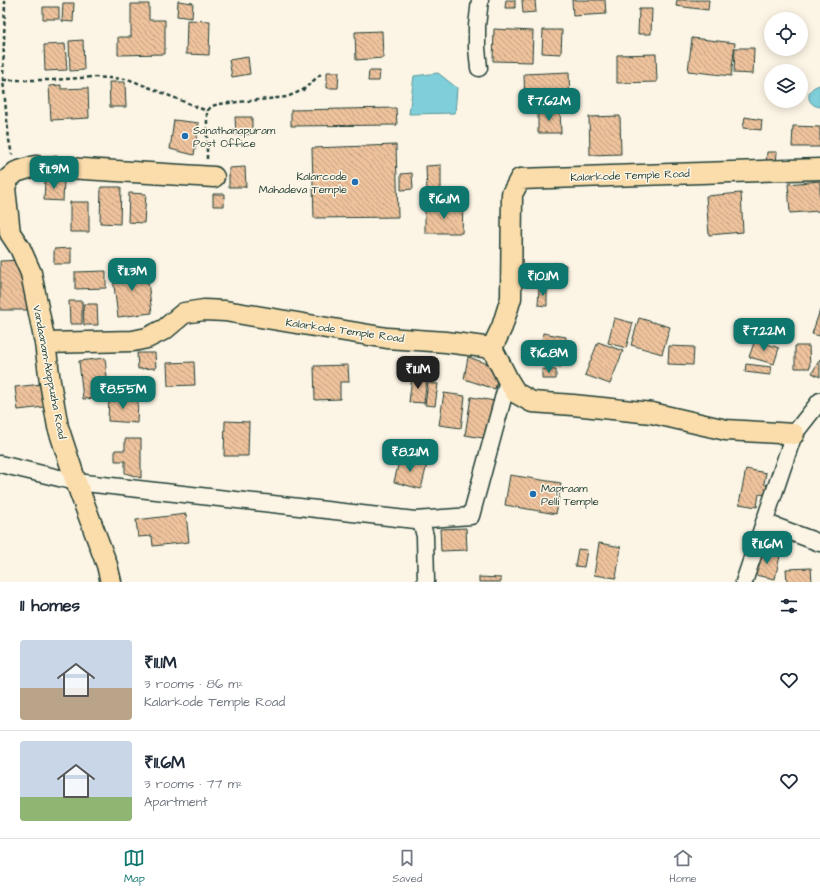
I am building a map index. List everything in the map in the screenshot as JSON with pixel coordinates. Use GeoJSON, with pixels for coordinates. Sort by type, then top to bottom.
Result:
{"type":"FeatureCollection","features":[{"type":"Feature","properties":{"kind":"main road"},"geometry":{"type":"LineString","coordinates":[[5,233],[5,188],[8,179],[16,172],[35,166],[210,176]]}},
{"type":"Feature","properties":{"kind":"main road","name":"Kalarkode Temple Road"},"geometry":{"type":"LineString","coordinates":[[45,343],[133,341],[146,338],[165,329],[184,313],[204,310],[224,311],[387,338],[446,342],[492,348],[502,327],[511,298],[512,194],[520,179],[820,169]]}},
{"type":"Feature","properties":{"kind":"main road","name":"Vandaanam-Alappuzha Road"},"geometry":{"type":"LineString","coordinates":[[5,233],[20,248],[31,273],[45,343],[58,427],[76,482],[107,565],[111,582]]}},
{"type":"Feature","properties":{"kind":"main road"},"geometry":{"type":"LineString","coordinates":[[492,348],[516,393],[532,402],[573,404],[652,414],[726,430],[794,434]]}},
{"type":"Feature","properties":{"kind":"street"},"geometry":{"type":"LineString","coordinates":[[479,68],[477,26],[480,0]]}},
{"type":"Feature","properties":{"kind":"street"},"geometry":{"type":"LineString","coordinates":[[0,464],[76,482],[415,520],[471,516],[508,380]]}},
{"type":"Feature","properties":{"kind":"street"},"geometry":{"type":"LineString","coordinates":[[744,582],[794,434],[820,400]]}},
{"type":"Feature","properties":{"kind":"street"},"geometry":{"type":"LineString","coordinates":[[415,520],[422,525],[425,536],[426,582]]}},
{"type":"Feature","properties":{"kind":"street"},"geometry":{"type":"LineString","coordinates":[[764,522],[820,543]]}},
{"type":"Feature","properties":{"kind":"path"},"geometry":{"type":"LineString","coordinates":[[5,0],[3,80],[9,140],[16,172]]}},
{"type":"Feature","properties":{"kind":"path"},"geometry":{"type":"LineString","coordinates":[[210,176],[208,112],[212,106],[287,97],[303,90],[322,73]]}},
{"type":"Feature","properties":{"kind":"path"},"geometry":{"type":"LineString","coordinates":[[3,80],[54,80],[92,77],[128,78],[208,112]]}},
{"type":"Feature","properties":{"kind":"water"},"geometry":{"type":"Polygon","coordinates":[[[438,73],[457,88],[455,113],[409,114],[414,76],[438,73]]]}},
{"type":"Feature","properties":{"kind":"water"},"geometry":{"type":"Polygon","coordinates":[[[820,85],[820,107],[815,106],[809,100],[809,93],[812,89],[820,85]]]}},
{"type":"Feature","properties":{"kind":"building"},"geometry":{"type":"Polygon","coordinates":[[[506,0],[515,0],[515,8],[505,8],[506,0]]]}},
{"type":"Feature","properties":{"kind":"building"},"geometry":{"type":"Polygon","coordinates":[[[522,0],[535,0],[536,12],[523,13],[522,0]]]}},
{"type":"Feature","properties":{"kind":"building"},"geometry":{"type":"Polygon","coordinates":[[[572,0],[605,0],[606,14],[573,16],[572,0]]]}},
{"type":"Feature","properties":{"kind":"building"},"geometry":{"type":"Polygon","coordinates":[[[677,0],[709,0],[708,10],[676,6],[677,0]]]}},
{"type":"Feature","properties":{"kind":"building"},"geometry":{"type":"Polygon","coordinates":[[[178,1],[193,3],[192,18],[177,16],[178,1]]]}},
{"type":"Feature","properties":{"kind":"building"},"geometry":{"type":"Polygon","coordinates":[[[63,3],[74,3],[73,22],[62,21],[63,3]]]}},
{"type":"Feature","properties":{"kind":"building"},"geometry":{"type":"Polygon","coordinates":[[[131,4],[149,4],[149,20],[165,20],[165,54],[118,55],[118,37],[131,37],[131,4]]]}},
{"type":"Feature","properties":{"kind":"building"},"geometry":{"type":"Polygon","coordinates":[[[43,7],[59,7],[59,19],[43,19],[43,7]]]}},
{"type":"Feature","properties":{"kind":"building"},"geometry":{"type":"Polygon","coordinates":[[[639,9],[652,9],[651,34],[638,34],[639,9]]]}},
{"type":"Feature","properties":{"kind":"building"},"geometry":{"type":"Polygon","coordinates":[[[187,20],[210,21],[209,55],[186,54],[187,20]]]}},
{"type":"Feature","properties":{"kind":"building"},"geometry":{"type":"Polygon","coordinates":[[[494,29],[533,31],[532,62],[493,61],[494,29]]]}},
{"type":"Feature","properties":{"kind":"building"},"geometry":{"type":"Polygon","coordinates":[[[543,30],[562,30],[561,54],[542,53],[543,30]]]}},
{"type":"Feature","properties":{"kind":"building"},"geometry":{"type":"Polygon","coordinates":[[[382,31],[383,58],[356,60],[355,32],[382,31]]]}},
{"type":"Feature","properties":{"kind":"building"},"geometry":{"type":"Polygon","coordinates":[[[692,38],[735,43],[731,76],[688,71],[692,38]]]}},
{"type":"Feature","properties":{"kind":"building"},"geometry":{"type":"Polygon","coordinates":[[[83,40],[84,70],[70,71],[69,41],[83,40]]]}},
{"type":"Feature","properties":{"kind":"building"},"geometry":{"type":"Polygon","coordinates":[[[65,44],[67,70],[45,71],[44,45],[65,44]]]}},
{"type":"Feature","properties":{"kind":"building"},"geometry":{"type":"Polygon","coordinates":[[[735,48],[754,48],[753,74],[734,73],[735,48]]]}},
{"type":"Feature","properties":{"kind":"building"},"geometry":{"type":"Polygon","coordinates":[[[656,54],[657,82],[617,83],[617,55],[656,54]]]}},
{"type":"Feature","properties":{"kind":"building"},"geometry":{"type":"Polygon","coordinates":[[[248,57],[250,74],[232,77],[229,60],[248,57]]]}},
{"type":"Feature","properties":{"kind":"building"},"geometry":{"type":"Polygon","coordinates":[[[369,71],[380,71],[379,81],[368,81],[369,71]]]}},
{"type":"Feature","properties":{"kind":"building"},"geometry":{"type":"Polygon","coordinates":[[[327,72],[339,72],[338,88],[327,88],[327,72]]]}},
{"type":"Feature","properties":{"kind":"building"},"geometry":{"type":"Polygon","coordinates":[[[569,72],[570,104],[525,106],[524,74],[569,72]]]}},
{"type":"Feature","properties":{"kind":"building"},"geometry":{"type":"Polygon","coordinates":[[[109,82],[125,82],[126,107],[110,107],[109,82]]]}},
{"type":"Feature","properties":{"kind":"building"},"geometry":{"type":"Polygon","coordinates":[[[61,85],[61,89],[88,88],[89,118],[51,120],[49,86],[61,85]]]}},
{"type":"Feature","properties":{"kind":"building"},"geometry":{"type":"Polygon","coordinates":[[[396,108],[397,125],[291,126],[291,110],[396,108]]]}},
{"type":"Feature","properties":{"kind":"building"},"geometry":{"type":"Polygon","coordinates":[[[538,110],[560,110],[561,133],[538,133],[538,110]]]}},
{"type":"Feature","properties":{"kind":"building"},"geometry":{"type":"Polygon","coordinates":[[[620,116],[621,154],[590,155],[589,117],[620,116]]]}},
{"type":"Feature","properties":{"kind":"building"},"geometry":{"type":"Polygon","coordinates":[[[235,117],[252,117],[252,134],[236,135],[235,117]]]}},
{"type":"Feature","properties":{"kind":"building"},"geometry":{"type":"Polygon","coordinates":[[[745,117],[762,120],[761,130],[743,128],[745,117]]]}},
{"type":"Feature","properties":{"kind":"building","name":"Sanathanapuram Post Office"},"geometry":{"type":"Polygon","coordinates":[[[174,120],[199,123],[194,155],[170,149],[174,120]]]}},
{"type":"Feature","properties":{"kind":"building"},"geometry":{"type":"Polygon","coordinates":[[[793,126],[820,127],[820,147],[792,147],[793,126]]]}},
{"type":"Feature","properties":{"kind":"building","name":"Kalarcode Mahadeva Temple"},"geometry":{"type":"Polygon","coordinates":[[[396,145],[398,217],[314,218],[312,148],[396,145]]]}},
{"type":"Feature","properties":{"kind":"building"},"geometry":{"type":"Polygon","coordinates":[[[767,152],[777,152],[776,164],[766,164],[767,152]]]}},
{"type":"Feature","properties":{"kind":"building"},"geometry":{"type":"Polygon","coordinates":[[[441,165],[441,192],[427,192],[426,166],[441,165]]]}},
{"type":"Feature","properties":{"kind":"building"},"geometry":{"type":"Polygon","coordinates":[[[245,167],[246,187],[229,187],[229,168],[245,167]]]}},
{"type":"Feature","properties":{"kind":"building"},"geometry":{"type":"Polygon","coordinates":[[[412,173],[413,189],[401,190],[401,174],[412,173]]]}},
{"type":"Feature","properties":{"kind":"building"},"geometry":{"type":"Polygon","coordinates":[[[45,180],[64,181],[63,201],[44,200],[45,180]]]}},
{"type":"Feature","properties":{"kind":"building"},"geometry":{"type":"Polygon","coordinates":[[[820,181],[820,211],[790,213],[788,184],[820,181]]]}},
{"type":"Feature","properties":{"kind":"building"},"geometry":{"type":"Polygon","coordinates":[[[101,187],[121,187],[120,224],[100,223],[101,187]]]}},
{"type":"Feature","properties":{"kind":"building"},"geometry":{"type":"Polygon","coordinates":[[[129,193],[146,194],[144,223],[128,222],[129,193]]]}},
{"type":"Feature","properties":{"kind":"building"},"geometry":{"type":"Polygon","coordinates":[[[741,193],[743,232],[709,235],[706,196],[741,193]]]}},
{"type":"Feature","properties":{"kind":"building"},"geometry":{"type":"Polygon","coordinates":[[[213,194],[225,194],[224,206],[213,206],[213,194]]]}},
{"type":"Feature","properties":{"kind":"building"},"geometry":{"type":"Polygon","coordinates":[[[70,202],[89,202],[89,232],[70,232],[70,202]]]}},
{"type":"Feature","properties":{"kind":"building"},"geometry":{"type":"Polygon","coordinates":[[[425,207],[463,207],[462,233],[425,233],[425,207]]]}},
{"type":"Feature","properties":{"kind":"building"},"geometry":{"type":"Polygon","coordinates":[[[71,248],[71,264],[54,264],[54,249],[71,248]]]}},
{"type":"Feature","properties":{"kind":"building"},"geometry":{"type":"Polygon","coordinates":[[[22,260],[28,310],[0,310],[0,261],[22,260]]]}},
{"type":"Feature","properties":{"kind":"building"},"geometry":{"type":"Polygon","coordinates":[[[553,263],[566,265],[563,284],[549,282],[553,263]]]}},
{"type":"Feature","properties":{"kind":"building"},"geometry":{"type":"Polygon","coordinates":[[[146,266],[152,313],[118,317],[112,270],[146,266]]]}},
{"type":"Feature","properties":{"kind":"building"},"geometry":{"type":"Polygon","coordinates":[[[106,271],[106,288],[75,289],[75,272],[106,271]]]}},
{"type":"Feature","properties":{"kind":"building"},"geometry":{"type":"Polygon","coordinates":[[[539,288],[547,288],[547,306],[538,305],[539,288]]]}},
{"type":"Feature","properties":{"kind":"building"},"geometry":{"type":"Polygon","coordinates":[[[69,301],[82,301],[82,324],[70,324],[69,301]]]}},
{"type":"Feature","properties":{"kind":"building"},"geometry":{"type":"Polygon","coordinates":[[[83,304],[97,304],[98,325],[84,325],[83,304]]]}},
{"type":"Feature","properties":{"kind":"building"},"geometry":{"type":"Polygon","coordinates":[[[820,310],[820,336],[812,334],[820,310]]]}},
{"type":"Feature","properties":{"kind":"building"},"geometry":{"type":"Polygon","coordinates":[[[614,318],[633,323],[626,348],[608,343],[614,318]]]}},
{"type":"Feature","properties":{"kind":"building"},"geometry":{"type":"Polygon","coordinates":[[[639,318],[670,327],[662,354],[631,345],[639,318]]]}},
{"type":"Feature","properties":{"kind":"building"},"geometry":{"type":"Polygon","coordinates":[[[543,333],[566,337],[565,345],[573,346],[570,358],[563,357],[561,367],[539,364],[543,333]]]}},
{"type":"Feature","properties":{"kind":"building"},"geometry":{"type":"Polygon","coordinates":[[[755,340],[779,348],[774,364],[749,357],[755,340]]]}},
{"type":"Feature","properties":{"kind":"building"},"geometry":{"type":"Polygon","coordinates":[[[598,342],[623,351],[610,384],[585,375],[598,342]]]}},
{"type":"Feature","properties":{"kind":"building"},"geometry":{"type":"Polygon","coordinates":[[[669,346],[694,347],[693,365],[668,364],[669,346]]]}},
{"type":"Feature","properties":{"kind":"building"},"geometry":{"type":"Polygon","coordinates":[[[795,346],[809,346],[810,368],[795,368],[795,346]]]}},
{"type":"Feature","properties":{"kind":"building"},"geometry":{"type":"Polygon","coordinates":[[[137,353],[155,353],[156,368],[138,369],[137,353]]]}},
{"type":"Feature","properties":{"kind":"building"},"geometry":{"type":"Polygon","coordinates":[[[468,357],[500,368],[495,389],[464,379],[468,357]]]}},
{"type":"Feature","properties":{"kind":"building"},"geometry":{"type":"Polygon","coordinates":[[[105,358],[109,397],[83,399],[79,361],[105,358]]]}},
{"type":"Feature","properties":{"kind":"building"},"geometry":{"type":"Polygon","coordinates":[[[820,359],[820,377],[812,373],[820,359]]]}},
{"type":"Feature","properties":{"kind":"building"},"geometry":{"type":"Polygon","coordinates":[[[194,362],[195,385],[168,386],[167,363],[194,362]]]}},
{"type":"Feature","properties":{"kind":"building"},"geometry":{"type":"Polygon","coordinates":[[[746,364],[771,367],[770,375],[745,372],[746,364]]]}},
{"type":"Feature","properties":{"kind":"building"},"geometry":{"type":"Polygon","coordinates":[[[348,365],[349,382],[340,382],[340,399],[315,400],[314,366],[348,365]]]}},
{"type":"Feature","properties":{"kind":"building"},"geometry":{"type":"Polygon","coordinates":[[[542,369],[556,370],[556,379],[542,379],[542,369]]]}},
{"type":"Feature","properties":{"kind":"building"},"geometry":{"type":"Polygon","coordinates":[[[412,377],[427,379],[424,403],[409,402],[412,377]]]}},
{"type":"Feature","properties":{"kind":"building"},"geometry":{"type":"Polygon","coordinates":[[[428,383],[438,384],[435,406],[425,405],[428,383]]]}},
{"type":"Feature","properties":{"kind":"building"},"geometry":{"type":"Polygon","coordinates":[[[42,384],[44,407],[18,410],[15,387],[42,384]]]}},
{"type":"Feature","properties":{"kind":"building"},"geometry":{"type":"Polygon","coordinates":[[[444,393],[465,396],[461,428],[439,425],[444,393]]]}},
{"type":"Feature","properties":{"kind":"building"},"geometry":{"type":"Polygon","coordinates":[[[109,397],[138,399],[137,423],[108,421],[109,397]]]}},
{"type":"Feature","properties":{"kind":"building"},"geometry":{"type":"Polygon","coordinates":[[[471,397],[495,401],[489,439],[465,435],[471,397]]]}},
{"type":"Feature","properties":{"kind":"building"},"geometry":{"type":"Polygon","coordinates":[[[225,421],[249,422],[248,456],[224,456],[225,421]]]}},
{"type":"Feature","properties":{"kind":"building"},"geometry":{"type":"Polygon","coordinates":[[[125,439],[141,439],[141,478],[125,473],[125,461],[115,461],[115,450],[125,450],[125,439]]]}},
{"type":"Feature","properties":{"kind":"building"},"geometry":{"type":"Polygon","coordinates":[[[400,457],[427,464],[421,489],[394,482],[400,457]]]}},
{"type":"Feature","properties":{"kind":"building"},"geometry":{"type":"Polygon","coordinates":[[[746,469],[766,473],[764,484],[767,485],[765,495],[759,494],[757,507],[739,504],[746,469]]]}},
{"type":"Feature","properties":{"kind":"building","name":"Mapraam Pelli Temple"},"geometry":{"type":"Polygon","coordinates":[[[510,475],[561,483],[556,514],[505,505],[510,475]]]}},
{"type":"Feature","properties":{"kind":"building"},"geometry":{"type":"Polygon","coordinates":[[[186,514],[189,542],[153,546],[152,536],[138,537],[136,520],[186,514]]]}},
{"type":"Feature","properties":{"kind":"building"},"geometry":{"type":"Polygon","coordinates":[[[466,528],[467,550],[441,551],[440,529],[466,528]]]}},
{"type":"Feature","properties":{"kind":"building"},"geometry":{"type":"Polygon","coordinates":[[[599,543],[621,547],[616,578],[594,575],[599,543]]]}},
{"type":"Feature","properties":{"kind":"building"},"geometry":{"type":"Polygon","coordinates":[[[578,549],[587,550],[584,567],[575,566],[578,549]]]}},
{"type":"Feature","properties":{"kind":"building"},"geometry":{"type":"Polygon","coordinates":[[[759,552],[780,556],[775,579],[755,575],[759,552]]]}},
{"type":"Feature","properties":{"kind":"building"},"geometry":{"type":"Polygon","coordinates":[[[811,568],[812,582],[787,582],[786,569],[811,568]]]}},
{"type":"Feature","properties":{"kind":"building"},"geometry":{"type":"Polygon","coordinates":[[[479,577],[501,578],[501,582],[479,582],[479,577]]]}},
{"type":"Feature","properties":{"kind":"place","name":"Sanathanapuram Post Office"},"geometry":{"type":"Point","coordinates":[185,136]}},
{"type":"Feature","properties":{"kind":"place","name":"Kalarcode Mahadeva Temple"},"geometry":{"type":"Point","coordinates":[355,182]}},
{"type":"Feature","properties":{"kind":"place","name":"Mapraam Pelli Temple"},"geometry":{"type":"Point","coordinates":[533,494]}}]}
